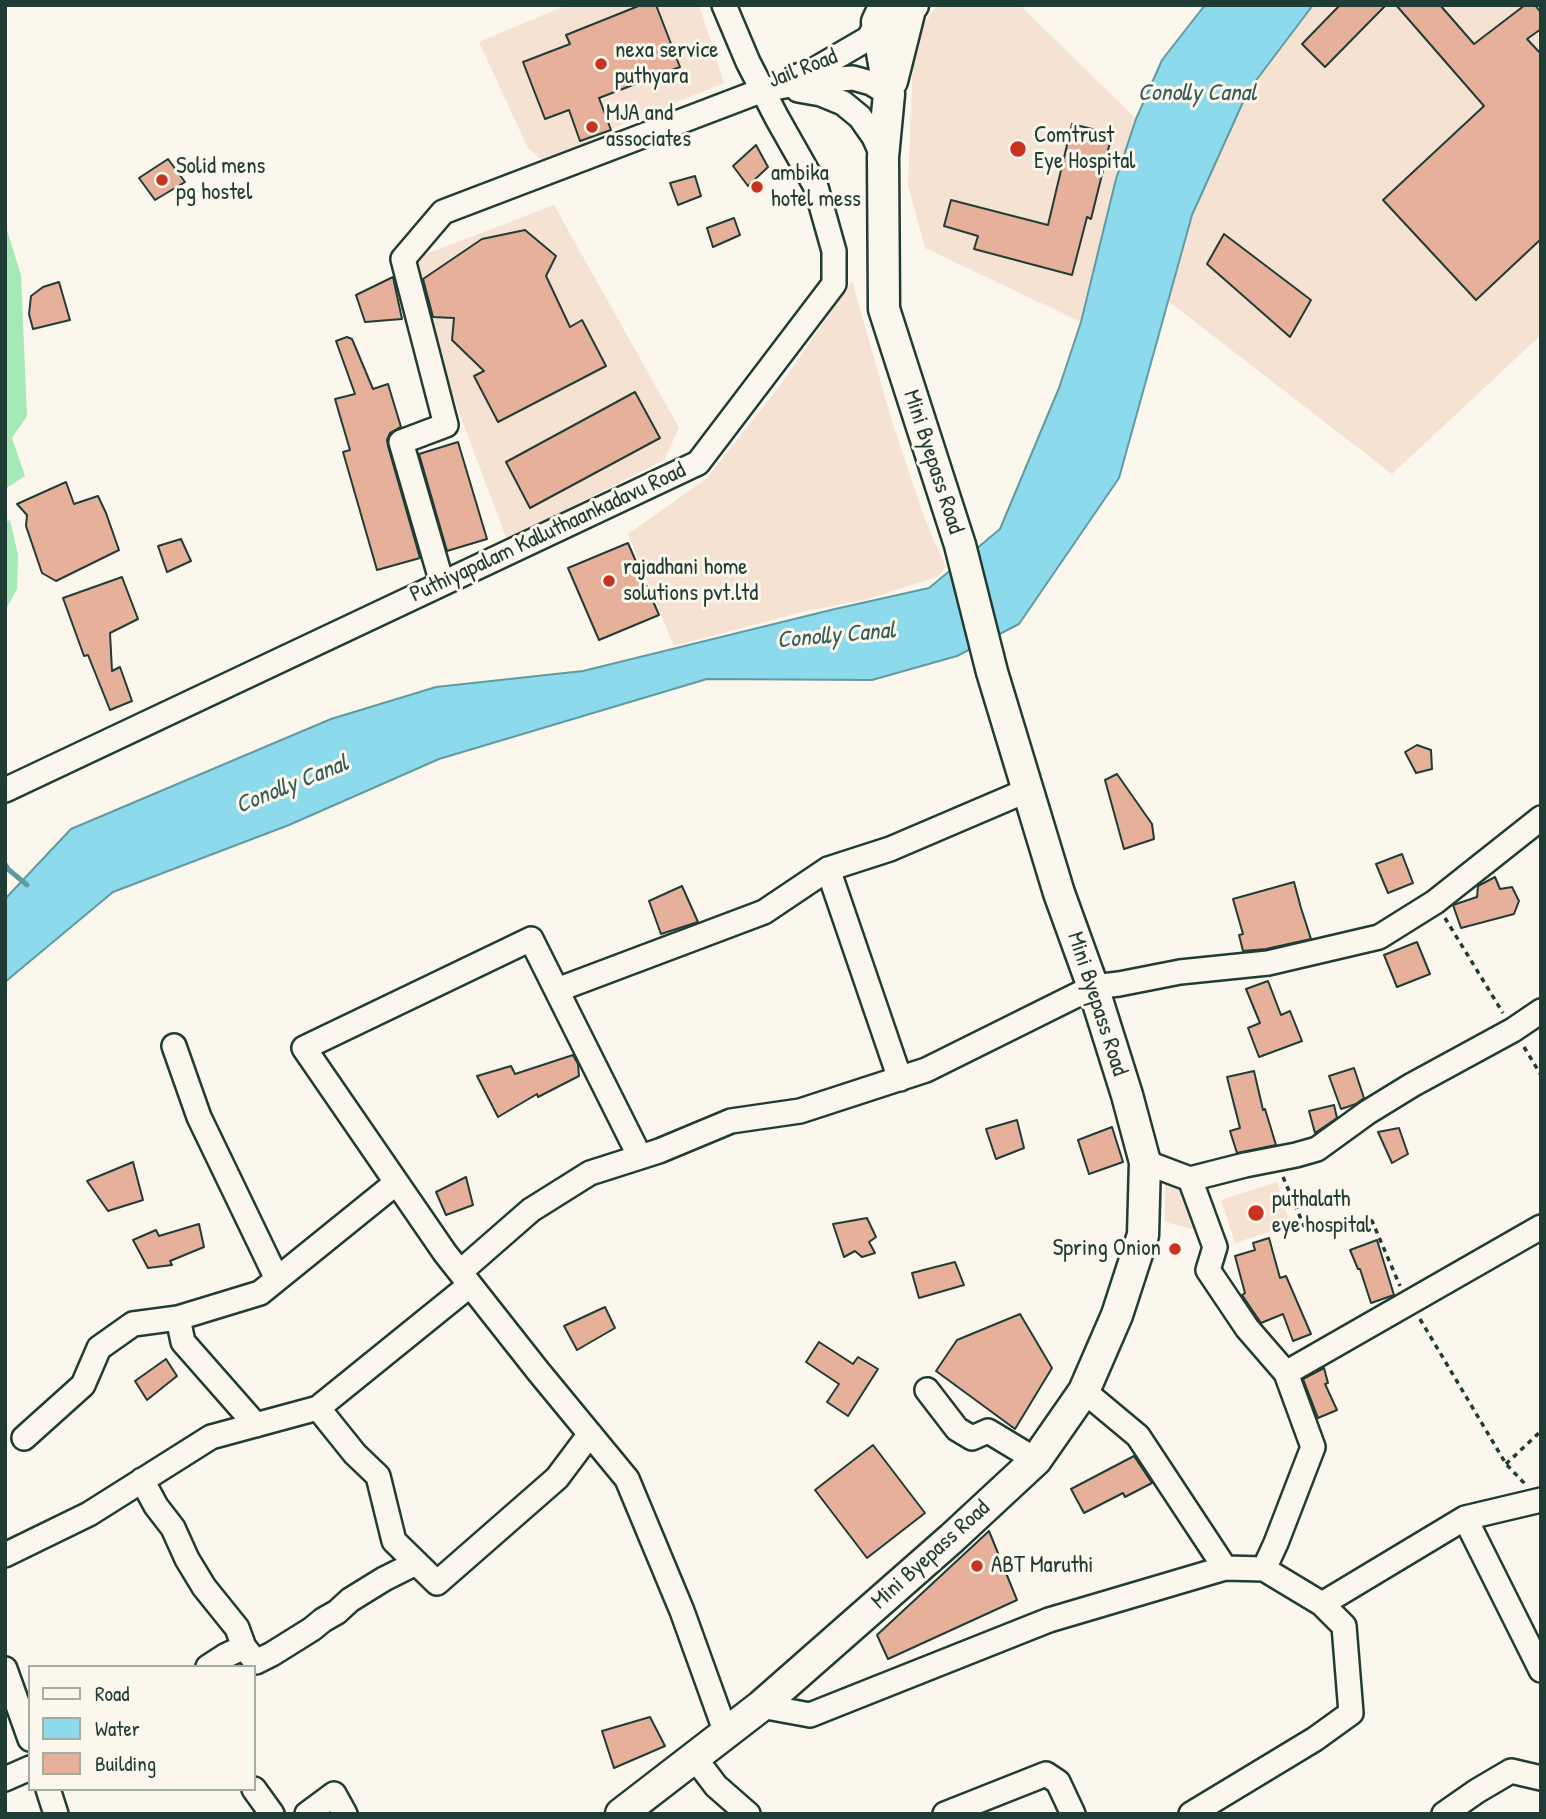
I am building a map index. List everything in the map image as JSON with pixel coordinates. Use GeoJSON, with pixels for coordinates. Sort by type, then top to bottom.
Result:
{"type":"FeatureCollection","features":[{"type":"Feature","properties":{"kind":"main road"},"geometry":{"type":"LineString","coordinates":[[889,94],[913,5]]}},
{"type":"Feature","properties":{"kind":"main road","name":"Mini Byepass Road"},"geometry":{"type":"LineString","coordinates":[[621,1814],[761,1706],[952,1538],[1036,1460],[1084,1391],[1117,1315],[1143,1236],[1144,1162],[1127,1095],[1093,987],[1059,893],[992,672],[960,545],[884,309],[883,157],[889,94],[881,14]]}},
{"type":"Feature","properties":{"kind":"street","name":"Jail Road"},"geometry":{"type":"LineString","coordinates":[[724,5],[763,90],[814,70],[856,47],[869,38],[881,14]]}},
{"type":"Feature","properties":{"kind":"street"},"geometry":{"type":"LineString","coordinates":[[442,583],[401,442],[446,425],[403,259],[443,212],[763,90],[812,81],[853,79],[871,83],[889,94]]}},
{"type":"Feature","properties":{"kind":"street"},"geometry":{"type":"LineString","coordinates":[[763,90],[803,90],[843,103],[860,117],[874,137],[883,157]]}},
{"type":"Feature","properties":{"kind":"street","name":"Puthiyapalam Kalluthaankadavu Road"},"geometry":{"type":"LineString","coordinates":[[5,790],[698,463],[834,284],[834,251],[816,187],[763,90]]}},
{"type":"Feature","properties":{"kind":"street"},"geometry":{"type":"LineString","coordinates":[[557,990],[764,912],[828,869],[890,849],[1028,790]]}},
{"type":"Feature","properties":{"kind":"street"},"geometry":{"type":"LineString","coordinates":[[5,1555],[89,1514],[211,1437],[318,1408],[465,1278],[531,1210],[590,1173],[659,1151],[731,1121],[800,1111],[926,1070],[1093,987],[1180,972],[1268,962],[1379,937],[1435,902],[1539,826]]}},
{"type":"Feature","properties":{"kind":"street"},"geometry":{"type":"LineString","coordinates":[[828,869],[900,1079]]}},
{"type":"Feature","properties":{"kind":"street"},"geometry":{"type":"LineString","coordinates":[[640,1157],[531,939],[304,1048],[465,1278],[627,1479],[682,1611],[726,1732]]}},
{"type":"Feature","properties":{"kind":"street"},"geometry":{"type":"LineString","coordinates":[[1144,1162],[1190,1179],[1317,1149],[1368,1112],[1513,1030],[1541,1011]]}},
{"type":"Feature","properties":{"kind":"street"},"geometry":{"type":"LineString","coordinates":[[174,1046],[199,1117],[277,1279]]}},
{"type":"Feature","properties":{"kind":"street"},"geometry":{"type":"LineString","coordinates":[[1190,1179],[1215,1247],[1208,1270],[1247,1328],[1286,1373],[1313,1447],[1264,1569]]}},
{"type":"Feature","properties":{"kind":"street"},"geometry":{"type":"LineString","coordinates":[[24,1438],[83,1385],[99,1348],[133,1324],[178,1318],[260,1293],[396,1183]]}},
{"type":"Feature","properties":{"kind":"street"},"geometry":{"type":"LineString","coordinates":[[1286,1373],[1541,1227]]}},
{"type":"Feature","properties":{"kind":"street"},"geometry":{"type":"LineString","coordinates":[[178,1318],[183,1342],[256,1425]]}},
{"type":"Feature","properties":{"kind":"street"},"geometry":{"type":"LineString","coordinates":[[927,1390],[957,1429],[972,1438],[988,1431],[1036,1460]]}},
{"type":"Feature","properties":{"kind":"street"},"geometry":{"type":"LineString","coordinates":[[1084,1391],[1138,1436],[1225,1568]]}},
{"type":"Feature","properties":{"kind":"street"},"geometry":{"type":"LineString","coordinates":[[318,1408],[355,1454],[378,1476],[394,1541],[437,1583],[557,1478],[590,1434]]}},
{"type":"Feature","properties":{"kind":"street"},"geometry":{"type":"LineString","coordinates":[[142,1480],[156,1506],[173,1528],[204,1587],[237,1628],[244,1647],[256,1662],[289,1645],[350,1600],[416,1563]]}},
{"type":"Feature","properties":{"kind":"street"},"geometry":{"type":"LineString","coordinates":[[1322,1604],[1465,1518],[1540,1499]]}},
{"type":"Feature","properties":{"kind":"street"},"geometry":{"type":"LineString","coordinates":[[1465,1518],[1541,1670]]}},
{"type":"Feature","properties":{"kind":"street"},"geometry":{"type":"LineString","coordinates":[[761,1706],[810,1716],[1049,1620],[1225,1568],[1264,1569],[1322,1604],[1344,1626],[1351,1713],[1315,1739],[1191,1814]]}},
{"type":"Feature","properties":{"kind":"street"},"geometry":{"type":"LineString","coordinates":[[211,1665],[244,1647]]}},
{"type":"Feature","properties":{"kind":"street"},"geometry":{"type":"LineString","coordinates":[[5,1669],[28,1733]]}},
{"type":"Feature","properties":{"kind":"street"},"geometry":{"type":"LineString","coordinates":[[694,1757],[716,1786],[748,1814]]}},
{"type":"Feature","properties":{"kind":"street"},"geometry":{"type":"LineString","coordinates":[[5,1779],[28,1769]]}},
{"type":"Feature","properties":{"kind":"street"},"geometry":{"type":"LineString","coordinates":[[1444,1814],[1510,1771],[1541,1778]]}},
{"type":"Feature","properties":{"kind":"street"},"geometry":{"type":"LineString","coordinates":[[945,1814],[1046,1774],[1058,1782],[1073,1814]]}},
{"type":"Feature","properties":{"kind":"street"},"geometry":{"type":"LineString","coordinates":[[49,1791],[56,1814]]}},
{"type":"Feature","properties":{"kind":"street"},"geometry":{"type":"LineString","coordinates":[[255,1791],[272,1814]]}},
{"type":"Feature","properties":{"kind":"street"},"geometry":{"type":"LineString","coordinates":[[307,1814],[334,1794],[345,1814]]}},
{"type":"Feature","properties":{"kind":"path"},"geometry":{"type":"LineString","coordinates":[[1435,902],[1541,1075]]}},
{"type":"Feature","properties":{"kind":"path"},"geometry":{"type":"LineString","coordinates":[[1282,1175],[1304,1226],[1372,1221],[1399,1283],[1506,1464],[1540,1499]]}},
{"type":"Feature","properties":{"kind":"path"},"geometry":{"type":"LineString","coordinates":[[1506,1464],[1541,1432]]}},
{"type":"Feature","properties":{"kind":"shaded area"},"geometry":{"type":"Polygon","coordinates":[[[567,5],[699,5],[724,83],[623,124],[545,162],[528,148],[479,42],[567,5]]]}},
{"type":"Feature","properties":{"kind":"shaded area","name":"Comtrust Eye Hospital"},"geometry":{"type":"Polygon","coordinates":[[[938,5],[1020,5],[1136,119],[1116,179],[1081,322],[925,248],[908,185],[914,37],[938,5]]]}},
{"type":"Feature","properties":{"kind":"shaded area"},"geometry":{"type":"Polygon","coordinates":[[[1313,5],[1541,5],[1541,335],[1392,474],[1168,301],[1192,215],[1248,91],[1313,5]]]}},
{"type":"Feature","properties":{"kind":"shaded area"},"geometry":{"type":"Polygon","coordinates":[[[554,205],[679,428],[664,460],[507,540],[461,418],[408,261],[554,205]]]}},
{"type":"Feature","properties":{"kind":"shaded area"},"geometry":{"type":"Polygon","coordinates":[[[852,281],[893,425],[926,522],[946,567],[937,577],[864,600],[806,611],[674,646],[628,534],[706,479],[782,383],[852,281]]]}},
{"type":"Feature","properties":{"kind":"shaded area"},"geometry":{"type":"Polygon","coordinates":[[[1165,1178],[1181,1184],[1204,1232],[1165,1222],[1165,1178]]]}},
{"type":"Feature","properties":{"kind":"shaded area","name":"puthalath eye hospital"},"geometry":{"type":"Polygon","coordinates":[[[1277,1182],[1291,1225],[1235,1243],[1221,1200],[1277,1182]]]}},
{"type":"Feature","properties":{"kind":"green space"},"geometry":{"type":"Polygon","coordinates":[[[5,224],[21,275],[27,416],[12,438],[25,476],[5,489],[5,224]]]}},
{"type":"Feature","properties":{"kind":"green space"},"geometry":{"type":"Polygon","coordinates":[[[10,520],[18,555],[17,589],[5,611],[5,522],[10,520]]]}},
{"type":"Feature","properties":{"kind":"water","name":"Conolly Canal"},"geometry":{"type":"Polygon","coordinates":[[[1205,5],[1313,5],[1248,91],[1192,215],[1119,478],[1019,624],[957,656],[872,680],[707,679],[439,759],[289,825],[113,892],[5,982],[5,899],[71,829],[331,719],[436,687],[583,671],[929,588],[1000,529],[1059,388],[1081,322],[1116,179],[1136,119],[1162,60],[1205,5]]]}},
{"type":"Feature","properties":{"kind":"building","name":"nexa service puthyara"},"geometry":{"type":"Polygon","coordinates":[[[641,5],[656,5],[680,67],[599,98],[611,130],[580,141],[569,110],[545,119],[523,62],[570,44],[566,35],[641,5]]]}},
{"type":"Feature","properties":{"kind":"building"},"geometry":{"type":"Polygon","coordinates":[[[1340,5],[1386,5],[1325,67],[1302,44],[1340,5]]]}},
{"type":"Feature","properties":{"kind":"building"},"geometry":{"type":"Polygon","coordinates":[[[1396,5],[1440,5],[1474,44],[1525,5],[1535,5],[1541,13],[1541,29],[1527,39],[1541,54],[1541,239],[1476,300],[1383,200],[1484,106],[1396,5]]]}},
{"type":"Feature","properties":{"kind":"building"},"geometry":{"type":"Polygon","coordinates":[[[1072,124],[1112,134],[1091,219],[1087,217],[1072,275],[974,249],[978,236],[944,226],[951,200],[1048,225],[1072,124]]]}},
{"type":"Feature","properties":{"kind":"building"},"geometry":{"type":"Polygon","coordinates":[[[756,145],[768,167],[748,186],[733,166],[756,145]]]}},
{"type":"Feature","properties":{"kind":"building","name":"Solid mens pg hostel"},"geometry":{"type":"Polygon","coordinates":[[[168,159],[185,182],[155,200],[139,178],[168,159]]]}},
{"type":"Feature","properties":{"kind":"building"},"geometry":{"type":"Polygon","coordinates":[[[695,176],[701,196],[678,205],[670,183],[695,176]]]}},
{"type":"Feature","properties":{"kind":"building"},"geometry":{"type":"Polygon","coordinates":[[[734,218],[740,235],[713,247],[707,228],[734,218]]]}},
{"type":"Feature","properties":{"kind":"building"},"geometry":{"type":"Polygon","coordinates":[[[525,230],[556,256],[546,276],[570,327],[582,320],[606,366],[498,422],[474,376],[484,371],[452,340],[454,318],[433,317],[423,279],[482,239],[525,230]]]}},
{"type":"Feature","properties":{"kind":"building"},"geometry":{"type":"Polygon","coordinates":[[[1224,234],[1311,300],[1290,337],[1207,264],[1224,234]]]}},
{"type":"Feature","properties":{"kind":"building"},"geometry":{"type":"Polygon","coordinates":[[[393,277],[402,319],[365,322],[356,295],[393,277]]]}},
{"type":"Feature","properties":{"kind":"building"},"geometry":{"type":"Polygon","coordinates":[[[59,282],[70,320],[33,329],[29,314],[31,296],[43,287],[59,282]]]}},
{"type":"Feature","properties":{"kind":"building"},"geometry":{"type":"Polygon","coordinates":[[[347,337],[352,339],[373,389],[388,384],[401,427],[390,433],[388,446],[420,558],[377,570],[343,452],[350,450],[335,399],[355,394],[336,341],[347,337]]]}},
{"type":"Feature","properties":{"kind":"building"},"geometry":{"type":"Polygon","coordinates":[[[635,392],[660,438],[530,508],[506,462],[635,392]]]}},
{"type":"Feature","properties":{"kind":"building"},"geometry":{"type":"Polygon","coordinates":[[[458,442],[487,539],[447,551],[419,454],[458,442]]]}},
{"type":"Feature","properties":{"kind":"building"},"geometry":{"type":"Polygon","coordinates":[[[66,482],[74,504],[98,496],[119,550],[56,581],[42,573],[26,526],[27,515],[17,504],[66,482]]]}},
{"type":"Feature","properties":{"kind":"building"},"geometry":{"type":"Polygon","coordinates":[[[181,539],[191,561],[167,572],[158,546],[181,539]]]}},
{"type":"Feature","properties":{"kind":"building","name":"rajadhani home solutions pvt.ltd"},"geometry":{"type":"Polygon","coordinates":[[[628,543],[659,615],[599,640],[568,568],[628,543]]]}},
{"type":"Feature","properties":{"kind":"building"},"geometry":{"type":"Polygon","coordinates":[[[122,577],[138,619],[110,633],[112,671],[120,667],[132,701],[110,710],[88,655],[84,656],[63,598],[122,577]]]}},
{"type":"Feature","properties":{"kind":"building"},"geometry":{"type":"Polygon","coordinates":[[[1417,745],[1431,750],[1432,769],[1416,773],[1405,752],[1417,745]]]}},
{"type":"Feature","properties":{"kind":"building"},"geometry":{"type":"Polygon","coordinates":[[[1117,774],[1152,824],[1154,839],[1124,849],[1105,780],[1117,774]]]}},
{"type":"Feature","properties":{"kind":"building"},"geometry":{"type":"Polygon","coordinates":[[[1402,854],[1413,883],[1388,893],[1376,864],[1402,854]]]}},
{"type":"Feature","properties":{"kind":"building"},"geometry":{"type":"Polygon","coordinates":[[[1495,877],[1500,889],[1512,887],[1519,901],[1514,914],[1461,928],[1453,905],[1477,897],[1478,886],[1495,877]]]}},
{"type":"Feature","properties":{"kind":"building"},"geometry":{"type":"Polygon","coordinates":[[[1294,882],[1311,939],[1243,951],[1239,935],[1243,934],[1233,899],[1294,882]]]}},
{"type":"Feature","properties":{"kind":"building"},"geometry":{"type":"Polygon","coordinates":[[[682,886],[698,922],[661,934],[649,901],[682,886]]]}},
{"type":"Feature","properties":{"kind":"building"},"geometry":{"type":"Polygon","coordinates":[[[1417,942],[1430,974],[1397,987],[1384,955],[1417,942]]]}},
{"type":"Feature","properties":{"kind":"building"},"geometry":{"type":"Polygon","coordinates":[[[1268,981],[1281,1015],[1290,1011],[1302,1041],[1259,1057],[1248,1028],[1260,1023],[1246,989],[1268,981]]]}},
{"type":"Feature","properties":{"kind":"building"},"geometry":{"type":"Polygon","coordinates":[[[573,1055],[578,1064],[579,1076],[538,1097],[537,1094],[498,1117],[477,1076],[511,1066],[515,1074],[573,1055]]]}},
{"type":"Feature","properties":{"kind":"building"},"geometry":{"type":"Polygon","coordinates":[[[1354,1068],[1364,1098],[1341,1109],[1329,1076],[1354,1068]]]}},
{"type":"Feature","properties":{"kind":"building"},"geometry":{"type":"Polygon","coordinates":[[[1254,1071],[1263,1110],[1265,1109],[1276,1145],[1237,1153],[1230,1131],[1240,1128],[1227,1077],[1254,1071]]]}},
{"type":"Feature","properties":{"kind":"building"},"geometry":{"type":"Polygon","coordinates":[[[1334,1105],[1337,1118],[1315,1133],[1309,1111],[1334,1105]]]}},
{"type":"Feature","properties":{"kind":"building"},"geometry":{"type":"Polygon","coordinates":[[[1017,1120],[1024,1148],[996,1159],[986,1129],[1017,1120]]]}},
{"type":"Feature","properties":{"kind":"building"},"geometry":{"type":"Polygon","coordinates":[[[1112,1127],[1123,1162],[1089,1174],[1078,1140],[1112,1127]]]}},
{"type":"Feature","properties":{"kind":"building"},"geometry":{"type":"Polygon","coordinates":[[[1399,1128],[1408,1154],[1392,1163],[1378,1132],[1399,1128]]]}},
{"type":"Feature","properties":{"kind":"building"},"geometry":{"type":"Polygon","coordinates":[[[133,1162],[143,1200],[108,1211],[87,1181],[133,1162]]]}},
{"type":"Feature","properties":{"kind":"building"},"geometry":{"type":"Polygon","coordinates":[[[466,1177],[473,1205],[446,1215],[436,1192],[466,1177]]]}},
{"type":"Feature","properties":{"kind":"building"},"geometry":{"type":"Polygon","coordinates":[[[867,1218],[876,1237],[869,1242],[875,1253],[862,1257],[855,1251],[844,1257],[833,1224],[867,1218]]]}},
{"type":"Feature","properties":{"kind":"building"},"geometry":{"type":"Polygon","coordinates":[[[199,1224],[204,1247],[170,1261],[172,1265],[148,1268],[133,1240],[156,1230],[159,1236],[199,1224]]]}},
{"type":"Feature","properties":{"kind":"building"},"geometry":{"type":"Polygon","coordinates":[[[1269,1238],[1280,1278],[1286,1276],[1311,1334],[1293,1341],[1283,1314],[1261,1323],[1242,1295],[1245,1293],[1235,1256],[1255,1250],[1253,1243],[1269,1238]]]}},
{"type":"Feature","properties":{"kind":"building"},"geometry":{"type":"Polygon","coordinates":[[[1377,1240],[1394,1295],[1371,1303],[1360,1269],[1350,1250],[1377,1240]]]}},
{"type":"Feature","properties":{"kind":"building"},"geometry":{"type":"Polygon","coordinates":[[[955,1262],[964,1285],[919,1298],[912,1273],[955,1262]]]}},
{"type":"Feature","properties":{"kind":"building"},"geometry":{"type":"Polygon","coordinates":[[[605,1307],[615,1328],[577,1350],[564,1326],[605,1307]]]}},
{"type":"Feature","properties":{"kind":"building"},"geometry":{"type":"Polygon","coordinates":[[[1020,1314],[1052,1368],[1015,1429],[936,1371],[957,1340],[1020,1314]]]}},
{"type":"Feature","properties":{"kind":"building"},"geometry":{"type":"Polygon","coordinates":[[[819,1342],[853,1364],[858,1357],[878,1369],[848,1416],[827,1402],[839,1384],[806,1362],[819,1342]]]}},
{"type":"Feature","properties":{"kind":"building"},"geometry":{"type":"Polygon","coordinates":[[[166,1359],[177,1376],[147,1400],[135,1381],[166,1359]]]}},
{"type":"Feature","properties":{"kind":"building"},"geometry":{"type":"Polygon","coordinates":[[[1324,1368],[1328,1383],[1325,1384],[1337,1410],[1318,1418],[1303,1379],[1324,1368]]]}},
{"type":"Feature","properties":{"kind":"building"},"geometry":{"type":"Polygon","coordinates":[[[873,1445],[925,1513],[867,1558],[815,1490],[873,1445]]]}},
{"type":"Feature","properties":{"kind":"building"},"geometry":{"type":"Polygon","coordinates":[[[1134,1456],[1152,1483],[1125,1497],[1123,1493],[1084,1513],[1071,1489],[1134,1456]]]}},
{"type":"Feature","properties":{"kind":"building","name":"ABT Maruthi"},"geometry":{"type":"Polygon","coordinates":[[[989,1531],[1017,1600],[888,1659],[877,1635],[989,1531]]]}},
{"type":"Feature","properties":{"kind":"building"},"geometry":{"type":"Polygon","coordinates":[[[650,1717],[665,1746],[614,1768],[602,1731],[650,1717]]]}},
{"type":"Feature","properties":{"kind":"waterway"},"geometry":{"type":"LineString","coordinates":[[5,864],[27,885]]}},
{"type":"Feature","properties":{"kind":"place","name":"nexa service puthyara"},"geometry":{"type":"Point","coordinates":[601,64]}},
{"type":"Feature","properties":{"kind":"place","name":"MJA and associates"},"geometry":{"type":"Point","coordinates":[592,127]}},
{"type":"Feature","properties":{"kind":"place","name":"Comtrust Eye Hospital"},"geometry":{"type":"Point","coordinates":[1018,149]}},
{"type":"Feature","properties":{"kind":"place","name":"Solid mens pg hostel"},"geometry":{"type":"Point","coordinates":[162,180]}},
{"type":"Feature","properties":{"kind":"place","name":"ambika hotel mess"},"geometry":{"type":"Point","coordinates":[757,187]}},
{"type":"Feature","properties":{"kind":"place","name":"rajadhani home solutions pvt.ltd"},"geometry":{"type":"Point","coordinates":[609,581]}},
{"type":"Feature","properties":{"kind":"place","name":"puthalath eye hospital"},"geometry":{"type":"Point","coordinates":[1256,1213]}},
{"type":"Feature","properties":{"kind":"place","name":"Spring Onion"},"geometry":{"type":"Point","coordinates":[1175,1249]}},
{"type":"Feature","properties":{"kind":"place","name":"ABT Maruthi"},"geometry":{"type":"Point","coordinates":[977,1566]}}]}
